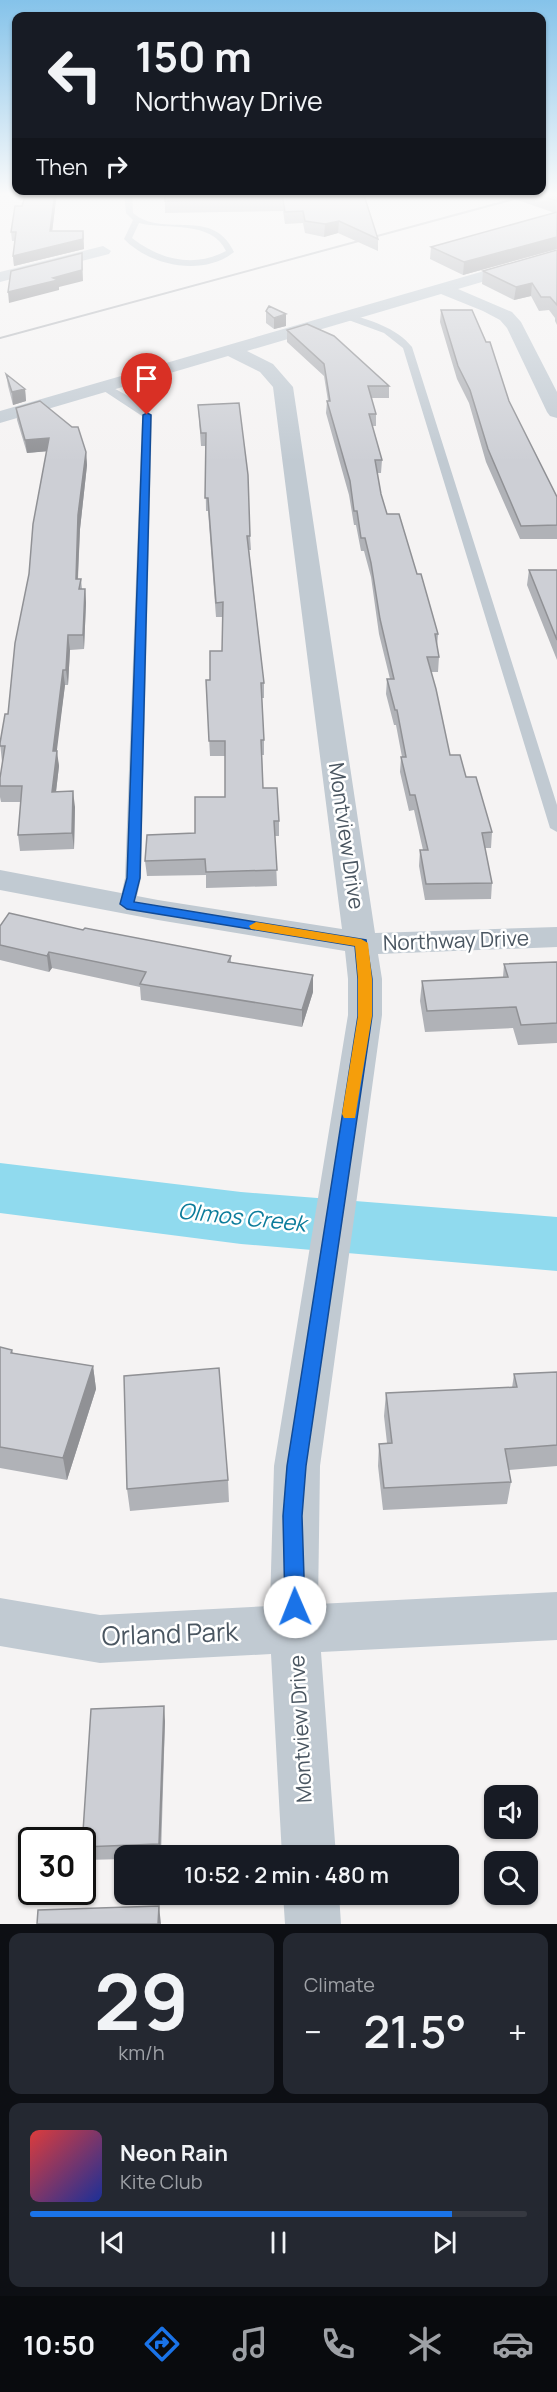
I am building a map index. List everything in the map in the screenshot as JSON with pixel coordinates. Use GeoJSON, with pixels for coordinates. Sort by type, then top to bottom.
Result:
{"type":"FeatureCollection","features":[{"type":"Feature","properties":{"kind":"street"},"geometry":{"type":"LineString","coordinates":[[0,417],[463,282]]}},
{"type":"Feature","properties":{"kind":"street"},"geometry":{"type":"LineString","coordinates":[[441,288],[506,316],[514,326],[557,412]]}},
{"type":"Feature","properties":{"kind":"street","name":"Montview Drive"},"geometry":{"type":"LineString","coordinates":[[228,350],[269,369],[283,387],[365,979],[365,1016],[320,1308],[293,1506],[295,1630],[308,1845]]}},
{"type":"Feature","properties":{"kind":"street","name":"Northway Drive"},"geometry":{"type":"LineString","coordinates":[[0,880],[127,904],[361,943],[395,944],[557,937]]}},
{"type":"Feature","properties":{"kind":"street","name":"Orland Park"},"geometry":{"type":"LineString","coordinates":[[0,1622],[100,1639],[557,1616]]}},
{"type":"Feature","properties":{"kind":"street"},"geometry":{"type":"LineString","coordinates":[[312,1905],[313,1924]]}},
{"type":"Feature","properties":{"kind":"lane"},"geometry":{"type":"LineString","coordinates":[[346,316],[402,340],[407,347],[557,828]]}},
{"type":"Feature","properties":{"kind":"lane"},"geometry":{"type":"LineString","coordinates":[[104,387],[147,415],[133,878],[127,904]]}},
{"type":"Feature","properties":{"kind":"building"},"geometry":{"type":"Polygon","coordinates":[[[9,282],[51,282],[8,292],[9,282]]]}},
{"type":"Feature","properties":{"kind":"building"},"geometry":{"type":"Polygon","coordinates":[[[505,282],[557,282],[557,305],[550,297],[541,297],[532,283],[516,287],[505,282]]]}},
{"type":"Feature","properties":{"kind":"building"},"geometry":{"type":"Polygon","coordinates":[[[269,306],[286,314],[274,318],[266,311],[269,306]]]}},
{"type":"Feature","properties":{"kind":"building"},"geometry":{"type":"Polygon","coordinates":[[[441,310],[472,310],[486,342],[490,342],[509,401],[557,497],[557,525],[521,526],[488,449],[470,390],[458,366],[441,310]]]}},
{"type":"Feature","properties":{"kind":"building"},"geometry":{"type":"Polygon","coordinates":[[[307,324],[334,336],[389,386],[368,386],[376,414],[369,414],[382,460],[375,460],[381,494],[387,514],[399,514],[417,574],[421,574],[438,634],[435,634],[439,657],[427,657],[450,755],[460,755],[466,777],[476,777],[492,832],[482,833],[492,883],[426,884],[420,850],[428,850],[415,795],[410,795],[401,757],[406,757],[397,710],[395,710],[387,679],[394,679],[365,538],[361,538],[350,481],[327,401],[330,401],[324,364],[287,330],[307,324]]]}},
{"type":"Feature","properties":{"kind":"building"},"geometry":{"type":"Polygon","coordinates":[[[6,374],[25,389],[12,392],[6,374]]]}},
{"type":"Feature","properties":{"kind":"building"},"geometry":{"type":"Polygon","coordinates":[[[40,401],[72,427],[78,427],[86,452],[78,515],[76,579],[81,579],[79,589],[85,589],[83,635],[68,635],[66,670],[63,670],[53,751],[57,751],[52,792],[73,791],[72,833],[18,835],[22,786],[0,786],[5,746],[0,746],[0,743],[5,714],[8,714],[15,643],[29,574],[33,524],[49,438],[25,440],[16,408],[40,401]]]}},
{"type":"Feature","properties":{"kind":"building"},"geometry":{"type":"Polygon","coordinates":[[[239,403],[248,475],[250,536],[247,536],[264,683],[261,683],[264,740],[261,740],[263,788],[277,788],[279,821],[274,821],[277,870],[206,872],[205,859],[145,861],[147,835],[195,833],[195,797],[225,797],[225,741],[209,741],[206,680],[210,680],[210,651],[222,651],[223,602],[216,603],[208,498],[205,498],[206,433],[201,433],[198,405],[239,403]]]}},
{"type":"Feature","properties":{"kind":"building"},"geometry":{"type":"Polygon","coordinates":[[[529,570],[557,570],[557,640],[529,570]]]}},
{"type":"Feature","properties":{"kind":"building"},"geometry":{"type":"Polygon","coordinates":[[[9,913],[83,930],[85,928],[231,956],[228,962],[313,975],[302,1010],[140,984],[146,972],[49,952],[47,956],[0,945],[0,926],[9,913]]]}},
{"type":"Feature","properties":{"kind":"building"},"geometry":{"type":"Polygon","coordinates":[[[557,962],[557,1023],[521,1025],[516,1007],[427,1011],[422,981],[508,977],[504,964],[557,962]]]}},
{"type":"Feature","properties":{"kind":"building"},"geometry":{"type":"Polygon","coordinates":[[[0,1347],[12,1350],[11,1353],[93,1366],[63,1458],[0,1447],[0,1347]]]}},
{"type":"Feature","properties":{"kind":"building"},"geometry":{"type":"Polygon","coordinates":[[[219,1368],[228,1480],[127,1489],[124,1376],[219,1368]]]}},
{"type":"Feature","properties":{"kind":"building"},"geometry":{"type":"Polygon","coordinates":[[[557,1372],[557,1445],[505,1449],[511,1482],[384,1488],[379,1444],[392,1443],[386,1393],[517,1387],[514,1374],[557,1372]]]}},
{"type":"Feature","properties":{"kind":"building"},"geometry":{"type":"Polygon","coordinates":[[[164,1706],[159,1844],[96,1846],[96,1827],[83,1827],[91,1709],[164,1706]]]}},
{"type":"Feature","properties":{"kind":"building"},"geometry":{"type":"Polygon","coordinates":[[[159,1906],[158,1924],[37,1924],[38,1910],[159,1906]]]}},
{"type":"Feature","properties":{"kind":"waterway","name":"Olmos Creek"},"geometry":{"type":"LineString","coordinates":[[0,1188],[241,1218],[557,1244]]}},
{"type":"Feature","properties":{"kind":"railway"},"geometry":{"type":"LineString","coordinates":[[0,338],[208,282]]}},
{"type":"Feature","properties":{"kind":"slow traffic"},"geometry":{"type":"LineString","coordinates":[[256,926],[361,943],[365,979],[365,1016],[349,1114]]}},
{"type":"Feature","properties":{"kind":"route"},"geometry":{"type":"LineString","coordinates":[[147,415],[133,878],[127,904],[361,943],[365,979],[365,1016],[297,1466],[293,1516],[295,1607]]}}]}
